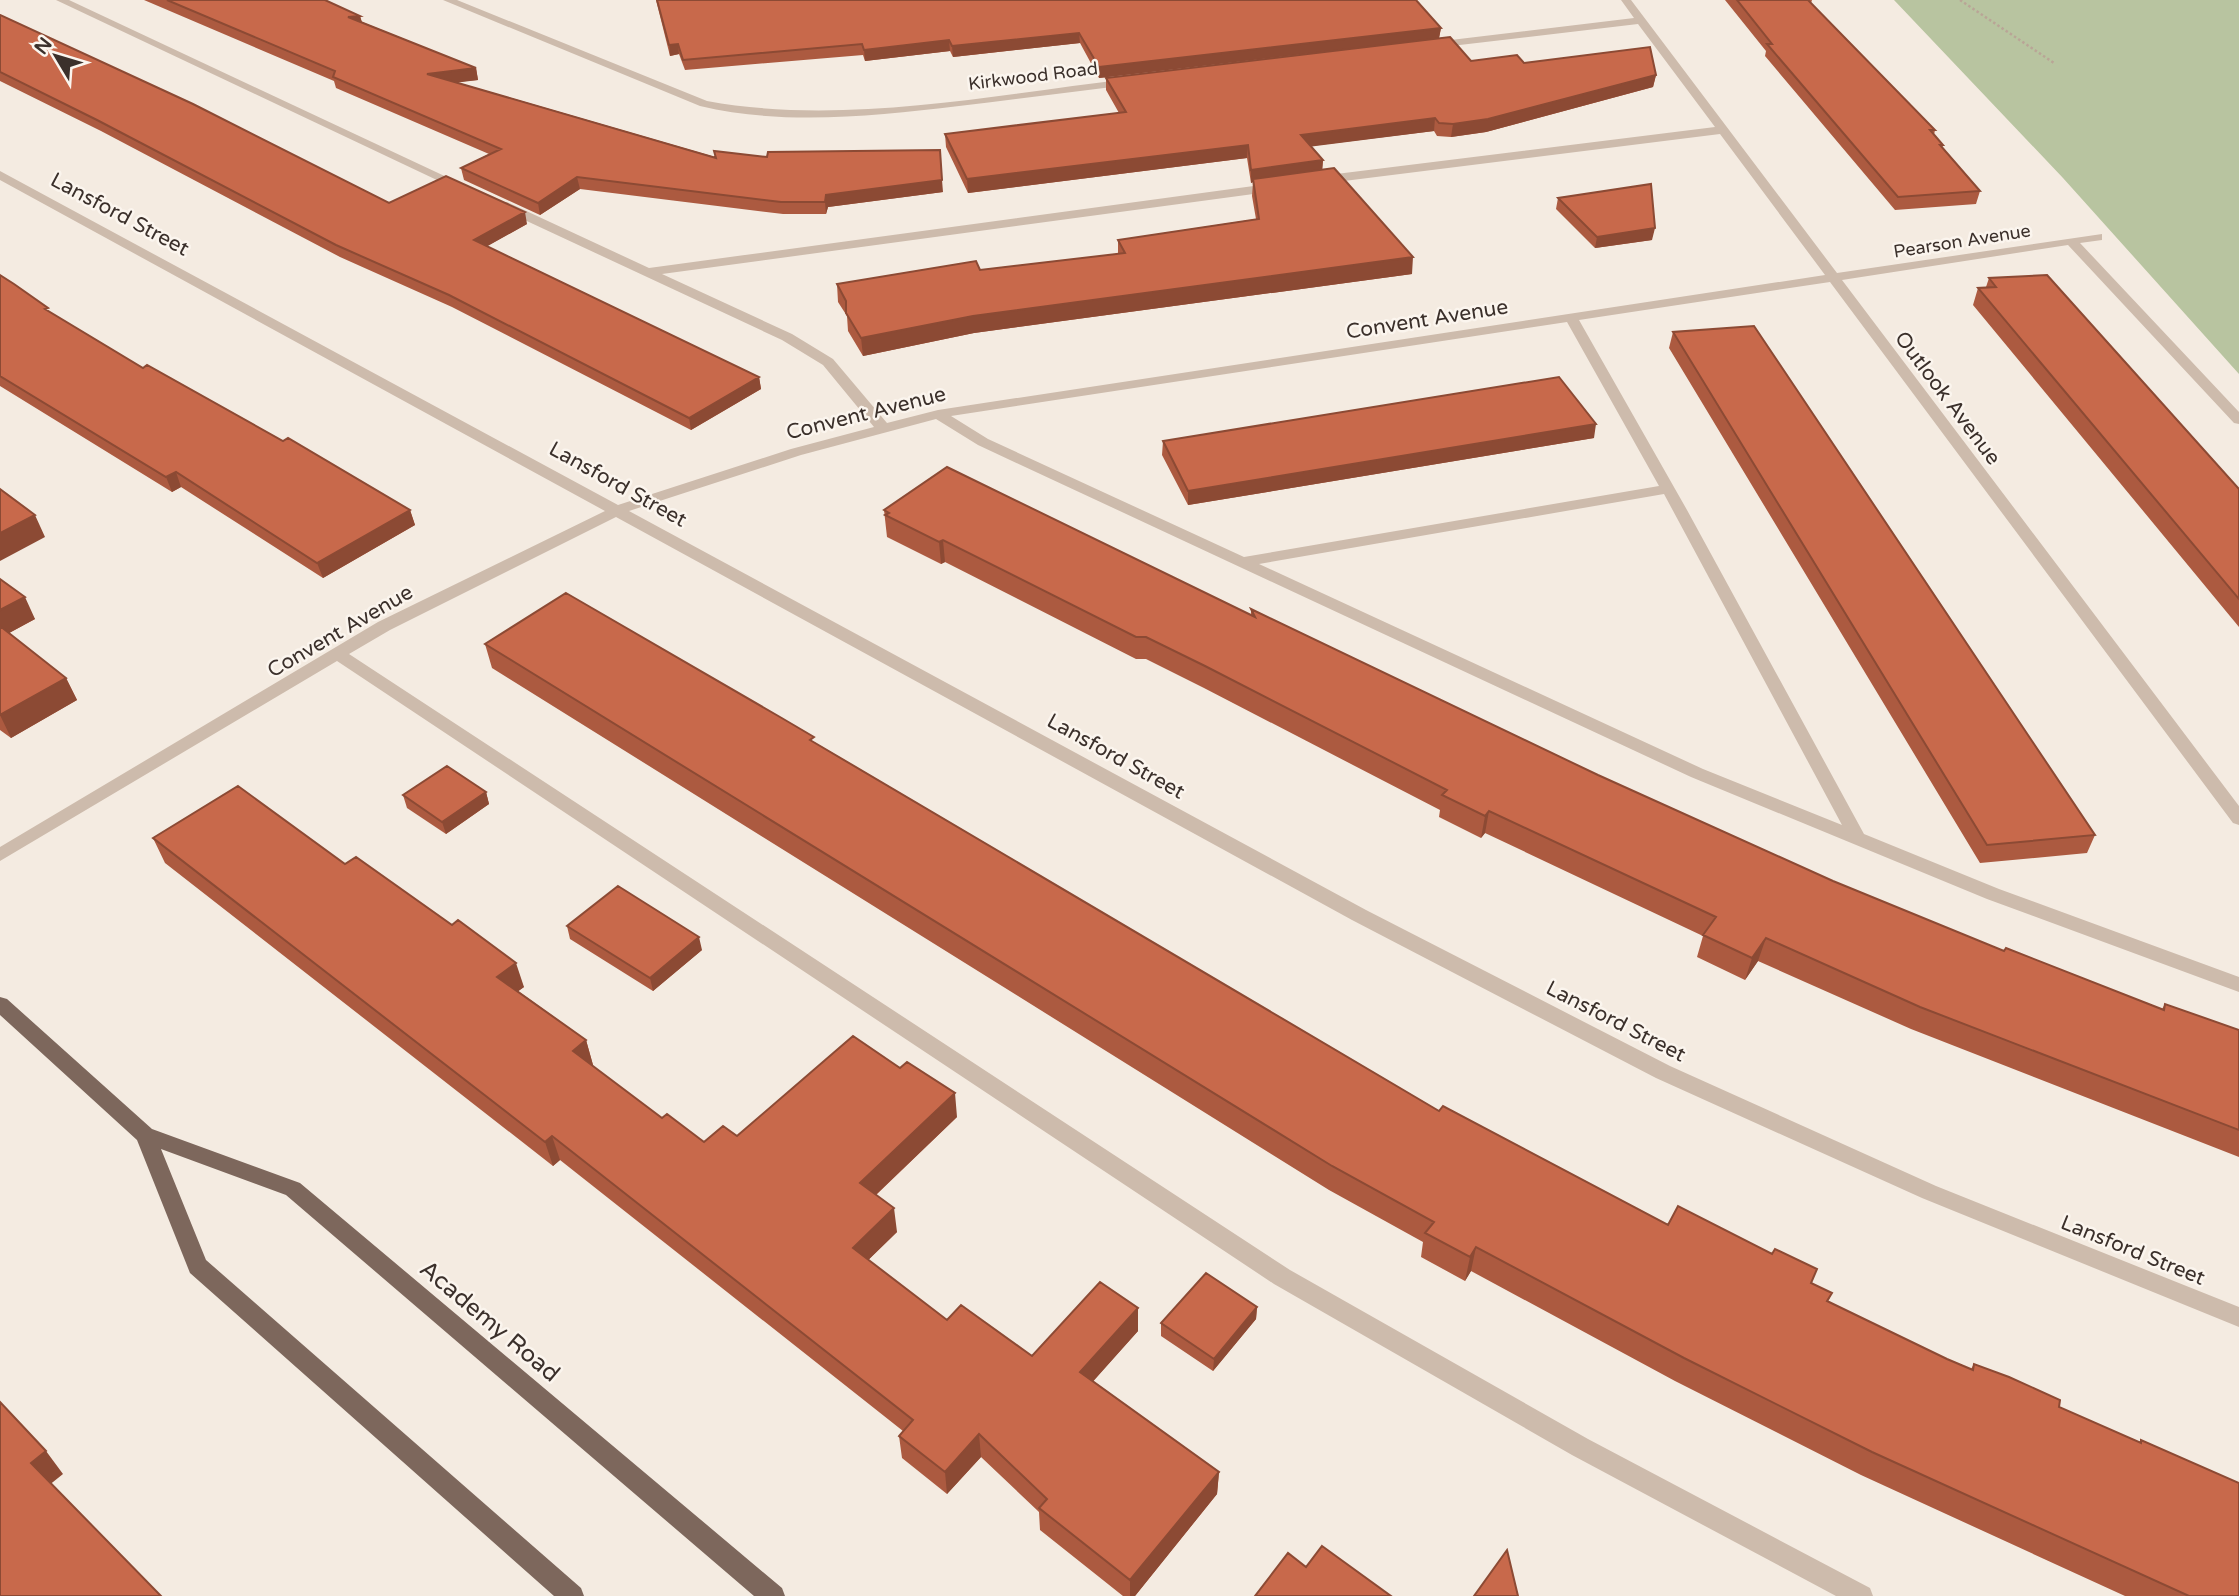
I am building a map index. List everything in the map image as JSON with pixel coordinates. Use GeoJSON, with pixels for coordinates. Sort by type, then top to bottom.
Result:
{"type":"FeatureCollection","features":[{"type":"Feature","properties":{"kind":"main road","name":"Academy Road"},"geometry":{"type":"LineString","coordinates":[[0,1004],[145,1135],[293,1189],[773,1596]]}},
{"type":"Feature","properties":{"kind":"main road","name":"Academy Road"},"geometry":{"type":"LineString","coordinates":[[145,1135],[198,1266],[572,1596]]}},
{"type":"Feature","properties":{"kind":"street"},"geometry":{"type":"LineString","coordinates":[[61,0],[788,337],[828,362],[884,429]]}},
{"type":"Feature","properties":{"kind":"street","name":"Kirkwood Road"},"geometry":{"type":"LineString","coordinates":[[448,0],[704,104],[746,113],[798,117],[855,115],[1145,80]]}},
{"type":"Feature","properties":{"kind":"street","name":"Outlook Avenue"},"geometry":{"type":"LineString","coordinates":[[1626,0],[2239,819]]}},
{"type":"Feature","properties":{"kind":"street"},"geometry":{"type":"LineString","coordinates":[[1421,47],[1641,20]]}},
{"type":"Feature","properties":{"kind":"street"},"geometry":{"type":"LineString","coordinates":[[1307,182],[1723,130]]}},
{"type":"Feature","properties":{"kind":"street","name":"Lansford Street"},"geometry":{"type":"LineString","coordinates":[[0,175],[1359,915],[1663,1072],[1929,1192],[2239,1317]]}},
{"type":"Feature","properties":{"kind":"street"},"geometry":{"type":"LineString","coordinates":[[648,272],[1293,184]]}},
{"type":"Feature","properties":{"kind":"street","name":"Pearson Avenue"},"geometry":{"type":"LineString","coordinates":[[1832,278],[2098,237]]}},
{"type":"Feature","properties":{"kind":"street"},"geometry":{"type":"LineString","coordinates":[[2072,242],[2239,420]]}},
{"type":"Feature","properties":{"kind":"street","name":"Convent Avenue"},"geometry":{"type":"LineString","coordinates":[[0,855],[384,626],[618,510],[796,452],[938,414],[1832,278]]}},
{"type":"Feature","properties":{"kind":"street"},"geometry":{"type":"LineString","coordinates":[[1572,318],[1859,841]]}},
{"type":"Feature","properties":{"kind":"street"},"geometry":{"type":"LineString","coordinates":[[938,414],[983,442],[1696,773],[1859,841],[2192,970],[2239,985]]}},
{"type":"Feature","properties":{"kind":"street"},"geometry":{"type":"LineString","coordinates":[[1243,562],[1668,489]]}},
{"type":"Feature","properties":{"kind":"street"},"geometry":{"type":"LineString","coordinates":[[338,654],[1282,1278],[1580,1447],[1861,1596]]}},
{"type":"Feature","properties":{"kind":"path"},"geometry":{"type":"LineString","coordinates":[[1960,0],[2054,63]]}},
{"type":"Feature","properties":{"kind":"green space"},"geometry":{"type":"Polygon","coordinates":[[[1894,0],[2239,0],[2239,374],[2063,178],[1894,0]]]}},
{"type":"Feature","properties":{"kind":"building"},"geometry":{"type":"Polygon","coordinates":[[[167,0],[325,0],[360,16],[348,17],[476,68],[427,74],[716,158],[714,151],[767,157],[768,152],[940,150],[942,180],[826,195],[825,202],[781,202],[577,177],[538,203],[461,168],[501,149],[333,77],[335,71],[167,0]]]}},
{"type":"Feature","properties":{"kind":"building"},"geometry":{"type":"Polygon","coordinates":[[[657,0],[1416,0],[1441,28],[1099,67],[1079,33],[952,46],[949,40],[864,50],[862,44],[683,60],[678,44],[669,45],[657,0]]]}},
{"type":"Feature","properties":{"kind":"building"},"geometry":{"type":"Polygon","coordinates":[[[1737,0],[1808,0],[1935,130],[1930,130],[1980,191],[1898,197],[1767,44],[1772,44],[1737,0]]]}},
{"type":"Feature","properties":{"kind":"building"},"geometry":{"type":"Polygon","coordinates":[[[0,15],[193,104],[389,203],[446,176],[525,212],[474,240],[759,377],[689,418],[449,295],[336,245],[0,72],[0,15]]]}},
{"type":"Feature","properties":{"kind":"building"},"geometry":{"type":"Polygon","coordinates":[[[1450,37],[1471,61],[1517,55],[1524,63],[1650,47],[1656,75],[1488,119],[1453,124],[1439,123],[1435,118],[1301,135],[1323,160],[1251,170],[1248,145],[967,179],[945,134],[1126,112],[1106,78],[1450,37]]]}},
{"type":"Feature","properties":{"kind":"building"},"geometry":{"type":"Polygon","coordinates":[[[1334,168],[1413,257],[973,316],[861,338],[846,313],[846,301],[837,284],[976,261],[980,270],[1125,253],[1118,240],[1259,219],[1253,179],[1334,168]]]}},
{"type":"Feature","properties":{"kind":"building"},"geometry":{"type":"Polygon","coordinates":[[[1651,184],[1655,228],[1597,237],[1558,198],[1651,184]]]}},
{"type":"Feature","properties":{"kind":"building"},"geometry":{"type":"Polygon","coordinates":[[[0,275],[48,308],[45,309],[143,368],[147,365],[283,441],[288,438],[410,510],[317,563],[176,472],[166,477],[0,376],[0,275]]]}},
{"type":"Feature","properties":{"kind":"building"},"geometry":{"type":"Polygon","coordinates":[[[2047,275],[2239,489],[2239,599],[1978,288],[1996,287],[1989,278],[2047,275]]]}},
{"type":"Feature","properties":{"kind":"building"},"geometry":{"type":"Polygon","coordinates":[[[1754,326],[2095,835],[1987,845],[1673,332],[1754,326]]]}},
{"type":"Feature","properties":{"kind":"building"},"geometry":{"type":"Polygon","coordinates":[[[1559,377],[1596,424],[1188,491],[1163,441],[1559,377]]]}},
{"type":"Feature","properties":{"kind":"building"},"geometry":{"type":"Polygon","coordinates":[[[947,467],[1255,617],[1251,609],[1598,775],[1833,881],[2004,951],[2006,948],[2164,1010],[2165,1004],[2239,1030],[2239,1130],[1920,1007],[1766,938],[1752,958],[1703,935],[1716,917],[1489,811],[1485,816],[1442,795],[1447,790],[1205,666],[1146,637],[1136,637],[943,540],[939,542],[885,515],[889,513],[884,510],[947,467]]]}},
{"type":"Feature","properties":{"kind":"building"},"geometry":{"type":"Polygon","coordinates":[[[0,489],[35,515],[0,533],[0,489]]]}},
{"type":"Feature","properties":{"kind":"building"},"geometry":{"type":"Polygon","coordinates":[[[0,579],[25,597],[0,610],[0,579]]]}},
{"type":"Feature","properties":{"kind":"building"},"geometry":{"type":"Polygon","coordinates":[[[566,593],[814,737],[810,740],[1439,1111],[1443,1106],[1668,1225],[1678,1206],[1772,1254],[1775,1249],[1817,1269],[1811,1283],[1832,1293],[1827,1301],[1947,1359],[1973,1370],[1974,1364],[2009,1377],[2060,1400],[2059,1407],[2239,1483],[2239,1596],[2189,1596],[1872,1452],[1684,1358],[1476,1247],[1470,1257],[1425,1233],[1434,1222],[1332,1166],[485,644],[566,593]]]}},
{"type":"Feature","properties":{"kind":"building"},"geometry":{"type":"Polygon","coordinates":[[[0,626],[66,678],[0,715],[0,626]]]}},
{"type":"Feature","properties":{"kind":"building"},"geometry":{"type":"Polygon","coordinates":[[[447,766],[486,792],[442,822],[403,795],[447,766]]]}},
{"type":"Feature","properties":{"kind":"building"},"geometry":{"type":"Polygon","coordinates":[[[238,786],[345,864],[356,857],[452,925],[458,920],[516,963],[497,977],[586,1040],[573,1051],[662,1118],[667,1114],[704,1142],[723,1126],[737,1136],[853,1036],[900,1068],[907,1062],[955,1093],[860,1183],[894,1208],[853,1248],[947,1320],[961,1305],[1032,1356],[1100,1282],[1138,1308],[1080,1372],[1219,1472],[1130,1580],[1039,1508],[1047,1499],[979,1434],[945,1472],[899,1436],[913,1420],[552,1136],[545,1142],[153,838],[238,786]]]}},
{"type":"Feature","properties":{"kind":"building"},"geometry":{"type":"Polygon","coordinates":[[[618,886],[699,937],[650,978],[567,926],[618,886]]]}},
{"type":"Feature","properties":{"kind":"building"},"geometry":{"type":"Polygon","coordinates":[[[1206,1273],[1257,1307],[1214,1359],[1161,1323],[1206,1273]]]}},
{"type":"Feature","properties":{"kind":"building"},"geometry":{"type":"Polygon","coordinates":[[[0,1402],[46,1451],[31,1463],[161,1596],[0,1596],[0,1402]]]}},
{"type":"Feature","properties":{"kind":"building"},"geometry":{"type":"Polygon","coordinates":[[[1322,1546],[1391,1596],[1255,1596],[1288,1553],[1306,1567],[1322,1546]]]}},
{"type":"Feature","properties":{"kind":"building"},"geometry":{"type":"Polygon","coordinates":[[[1507,1550],[1518,1596],[1474,1596],[1507,1550]]]}}]}
